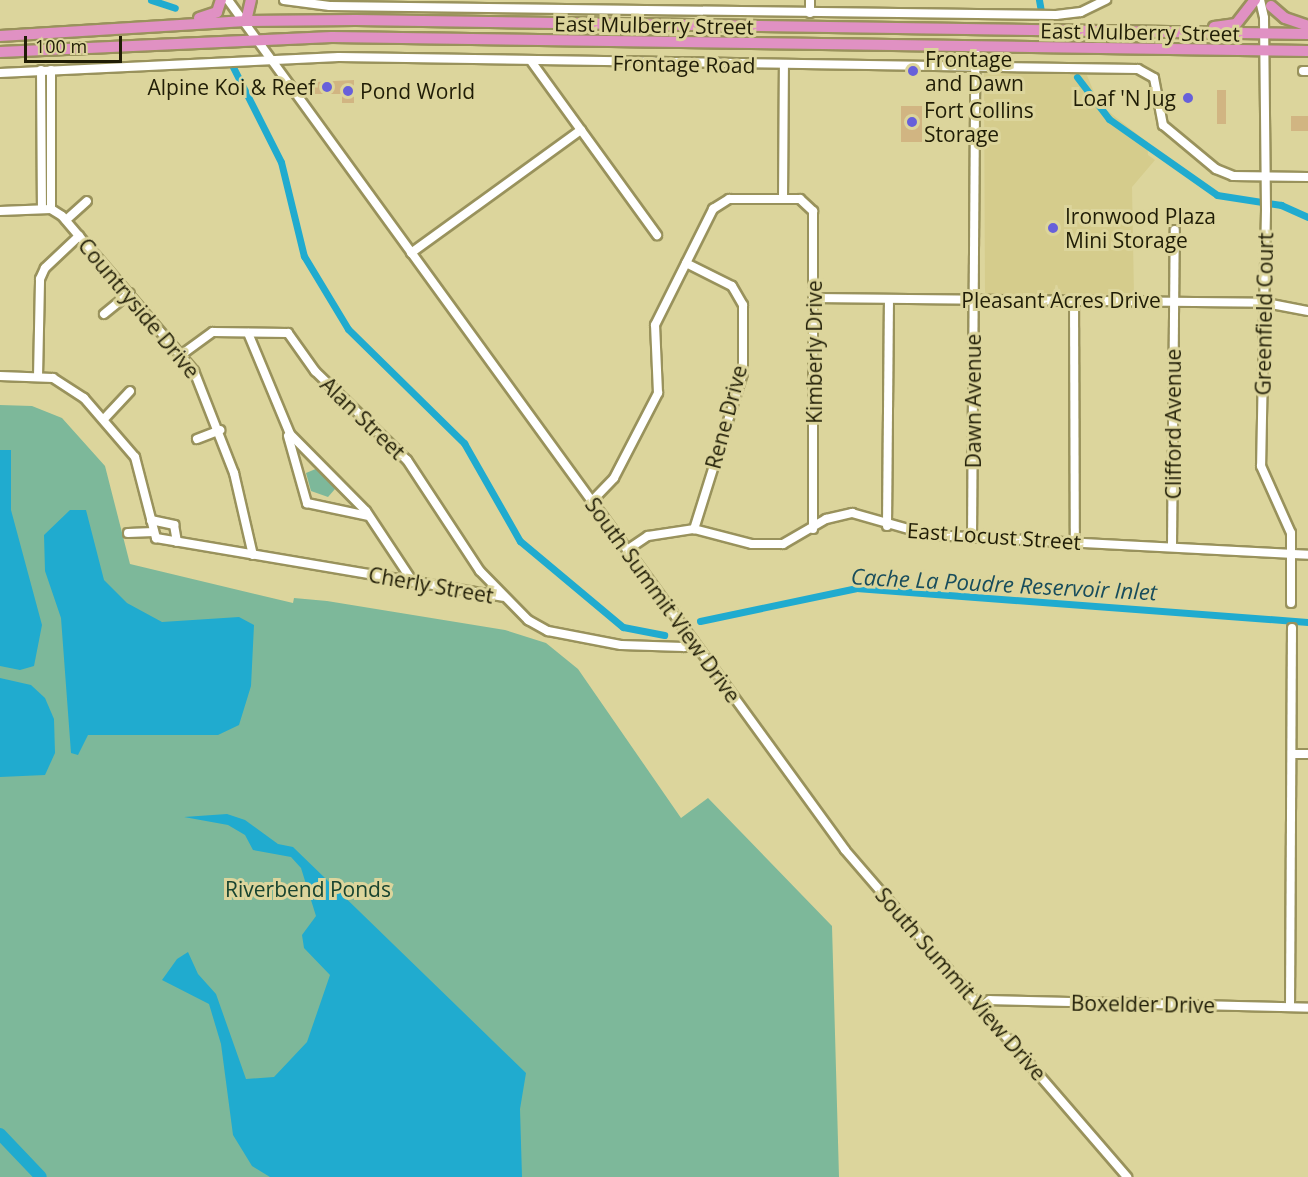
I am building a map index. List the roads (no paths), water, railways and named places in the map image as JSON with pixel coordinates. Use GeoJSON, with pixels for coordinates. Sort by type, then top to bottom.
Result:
{"type":"FeatureCollection","features":[{"type":"Feature","properties":{"kind":"highway"},"geometry":{"type":"LineString","coordinates":[[158,25],[210,16],[219,9],[221,0]]}},
{"type":"Feature","properties":{"kind":"highway"},"geometry":{"type":"LineString","coordinates":[[246,21],[251,0]]}},
{"type":"Feature","properties":{"kind":"highway"},"geometry":{"type":"LineString","coordinates":[[1136,32],[1164,26],[1236,24],[1255,0]]}},
{"type":"Feature","properties":{"kind":"highway"},"geometry":{"type":"LineString","coordinates":[[1272,3],[1285,18],[1308,26]]}},
{"type":"Feature","properties":{"kind":"highway","name":"East Mulberry Street"},"geometry":{"type":"LineString","coordinates":[[0,36],[246,21],[1308,34]]}},
{"type":"Feature","properties":{"kind":"highway","name":"East Mulberry Street"},"geometry":{"type":"LineString","coordinates":[[0,52],[257,38],[1308,51]]}},
{"type":"Feature","properties":{"kind":"street","name":"South Summit View Drive"},"geometry":{"type":"LineString","coordinates":[[228,0],[246,21],[411,253],[845,850],[1127,1177]]}},
{"type":"Feature","properties":{"kind":"street"},"geometry":{"type":"LineString","coordinates":[[284,0],[330,6],[1069,15],[1106,0]]}},
{"type":"Feature","properties":{"kind":"street"},"geometry":{"type":"LineString","coordinates":[[810,0],[810,13]]}},
{"type":"Feature","properties":{"kind":"street","name":"Greenfield Court"},"geometry":{"type":"LineString","coordinates":[[1260,0],[1264,18],[1266,199],[1266,303],[1261,466],[1268,488],[1288,524],[1291,552],[1291,603]]}},
{"type":"Feature","properties":{"kind":"street"},"geometry":{"type":"LineString","coordinates":[[1264,18],[1272,3]]}},
{"type":"Feature","properties":{"kind":"street"},"geometry":{"type":"LineString","coordinates":[[975,14],[975,30]]}},
{"type":"Feature","properties":{"kind":"street","name":"Dawn Avenue"},"geometry":{"type":"LineString","coordinates":[[972,538],[975,47]]}},
{"type":"Feature","properties":{"kind":"street","name":"Frontage Road"},"geometry":{"type":"LineString","coordinates":[[0,73],[271,58],[1146,70],[1156,82],[1160,120],[1171,135],[1226,175],[1308,177]]}},
{"type":"Feature","properties":{"kind":"street"},"geometry":{"type":"LineString","coordinates":[[531,61],[657,235]]}},
{"type":"Feature","properties":{"kind":"street"},"geometry":{"type":"LineString","coordinates":[[783,198],[784,65]]}},
{"type":"Feature","properties":{"kind":"street"},"geometry":{"type":"LineString","coordinates":[[41,70],[42,208]]}},
{"type":"Feature","properties":{"kind":"street"},"geometry":{"type":"LineString","coordinates":[[51,70],[51,209]]}},
{"type":"Feature","properties":{"kind":"street"},"geometry":{"type":"LineString","coordinates":[[411,253],[581,130]]}},
{"type":"Feature","properties":{"kind":"street","name":"Kimberly Drive"},"geometry":{"type":"LineString","coordinates":[[591,502],[614,478],[658,393],[660,368],[653,332],[717,205],[729,199],[805,200],[813,211],[813,529]]}},
{"type":"Feature","properties":{"kind":"street"},"geometry":{"type":"LineString","coordinates":[[66,220],[87,201]]}},
{"type":"Feature","properties":{"kind":"street","name":"Countryside Drive"},"geometry":{"type":"LineString","coordinates":[[0,211],[51,209],[66,220],[181,355],[202,386],[220,430],[253,555]]}},
{"type":"Feature","properties":{"kind":"street","name":"Clifford Avenue"},"geometry":{"type":"LineString","coordinates":[[1172,546],[1175,230]]}},
{"type":"Feature","properties":{"kind":"street"},"geometry":{"type":"LineString","coordinates":[[38,377],[40,279],[45,268],[79,236]]}},
{"type":"Feature","properties":{"kind":"street","name":"Rene Drive"},"geometry":{"type":"LineString","coordinates":[[686,263],[732,286],[743,305],[742,373],[694,529]]}},
{"type":"Feature","properties":{"kind":"street"},"geometry":{"type":"LineString","coordinates":[[104,314],[130,293]]}},
{"type":"Feature","properties":{"kind":"street","name":"Pleasant Acres Drive"},"geometry":{"type":"LineString","coordinates":[[814,298],[1266,303],[1308,311]]}},
{"type":"Feature","properties":{"kind":"street"},"geometry":{"type":"LineString","coordinates":[[887,526],[889,299]]}},
{"type":"Feature","properties":{"kind":"street"},"geometry":{"type":"LineString","coordinates":[[1074,300],[1075,542]]}},
{"type":"Feature","properties":{"kind":"street","name":"Alan Street"},"geometry":{"type":"LineString","coordinates":[[181,355],[206,333],[288,333],[315,371],[407,460],[480,571],[504,597]]}},
{"type":"Feature","properties":{"kind":"street"},"geometry":{"type":"LineString","coordinates":[[248,333],[283,423],[307,503],[368,516]]}},
{"type":"Feature","properties":{"kind":"street"},"geometry":{"type":"LineString","coordinates":[[0,376],[38,377],[67,383],[104,419],[135,457],[155,535]]}},
{"type":"Feature","properties":{"kind":"street"},"geometry":{"type":"LineString","coordinates":[[104,419],[130,391]]}},
{"type":"Feature","properties":{"kind":"street"},"geometry":{"type":"LineString","coordinates":[[283,423],[368,516],[413,582]]}},
{"type":"Feature","properties":{"kind":"street"},"geometry":{"type":"LineString","coordinates":[[197,439],[220,430]]}},
{"type":"Feature","properties":{"kind":"street","name":"East Locust Street"},"geometry":{"type":"LineString","coordinates":[[627,550],[648,536],[694,529],[765,546],[790,543],[834,516],[852,513],[887,526],[972,538],[1291,552],[1308,555]]}},
{"type":"Feature","properties":{"kind":"street"},"geometry":{"type":"LineString","coordinates":[[151,520],[174,525],[177,542]]}},
{"type":"Feature","properties":{"kind":"street","name":"Cherly Street"},"geometry":{"type":"LineString","coordinates":[[128,533],[155,535],[177,542],[504,597],[528,620],[573,637],[621,645],[684,647],[693,640]]}},
{"type":"Feature","properties":{"kind":"street"},"geometry":{"type":"LineString","coordinates":[[1290,1007],[1292,628]]}},
{"type":"Feature","properties":{"kind":"street"},"geometry":{"type":"LineString","coordinates":[[1292,754],[1308,754]]}},
{"type":"Feature","properties":{"kind":"street","name":"Boxelder Drive"},"geometry":{"type":"LineString","coordinates":[[981,1007],[990,1000],[1308,1008]]}},
{"type":"Feature","properties":{"kind":"water"},"geometry":{"type":"Polygon","coordinates":[[[0,450],[11,450],[11,510],[42,625],[34,666],[20,670],[0,666],[0,450]]]}},
{"type":"Feature","properties":{"kind":"water"},"geometry":{"type":"Polygon","coordinates":[[[70,510],[86,510],[104,580],[127,603],[162,622],[239,617],[254,625],[251,686],[239,725],[218,735],[88,735],[78,755],[71,753],[61,618],[45,571],[44,535],[70,510]]]}},
{"type":"Feature","properties":{"kind":"water"},"geometry":{"type":"Polygon","coordinates":[[[0,678],[31,685],[45,698],[54,719],[55,753],[45,775],[0,777],[0,678]]]}},
{"type":"Feature","properties":{"kind":"water"},"geometry":{"type":"Polygon","coordinates":[[[227,814],[245,820],[278,844],[293,847],[526,1073],[520,1109],[522,1177],[270,1177],[252,1166],[233,1135],[221,1044],[209,1004],[162,980],[177,959],[188,952],[198,974],[216,994],[246,1079],[274,1077],[307,1042],[330,975],[304,948],[302,935],[316,916],[301,868],[291,857],[253,850],[245,835],[228,825],[184,817],[227,814]]]}},
{"type":"Feature","properties":{"kind":"waterway","name":"Cache La Poudre Reservoir Inlet"},"geometry":{"type":"LineString","coordinates":[[151,0],[175,8]]}},
{"type":"Feature","properties":{"kind":"waterway"},"geometry":{"type":"LineString","coordinates":[[1039,0],[1041,11]]}},
{"type":"Feature","properties":{"kind":"waterway"},"geometry":{"type":"LineString","coordinates":[[1044,19],[1046,23]]}},
{"type":"Feature","properties":{"kind":"waterway","name":"Cache La Poudre Reservoir Inlet"},"geometry":{"type":"LineString","coordinates":[[233,67],[281,162],[304,256],[348,329],[464,443],[520,541],[623,627],[664,635]]}},
{"type":"Feature","properties":{"kind":"waterway"},"geometry":{"type":"LineString","coordinates":[[1077,77],[1109,119],[1217,195],[1281,205],[1308,217]]}},
{"type":"Feature","properties":{"kind":"waterway","name":"Cache La Poudre Reservoir Inlet"},"geometry":{"type":"LineString","coordinates":[[700,621],[856,588],[1308,622]]}},
{"type":"Feature","properties":{"kind":"waterway"},"geometry":{"type":"LineString","coordinates":[[0,1134],[41,1177]]}},
{"type":"Feature","properties":{"kind":"place","name":"Frontage and Dawn"},"geometry":{"type":"Point","coordinates":[913,71]}},
{"type":"Feature","properties":{"kind":"place","name":"Alpine Koi & Reef"},"geometry":{"type":"Point","coordinates":[327,87]}},
{"type":"Feature","properties":{"kind":"place","name":"Pond World"},"geometry":{"type":"Point","coordinates":[348,91]}},
{"type":"Feature","properties":{"kind":"place","name":"Loaf 'N Jug"},"geometry":{"type":"Point","coordinates":[1188,98]}},
{"type":"Feature","properties":{"kind":"place","name":"Fort Collins Storage"},"geometry":{"type":"Point","coordinates":[912,122]}},
{"type":"Feature","properties":{"kind":"place","name":"Ironwood Plaza Mini Storage"},"geometry":{"type":"Point","coordinates":[1053,228]}},
{"type":"Feature","properties":{"kind":"park label","name":"Riverbend Ponds"},"geometry":{"type":"Point","coordinates":[308,889]}}]}
